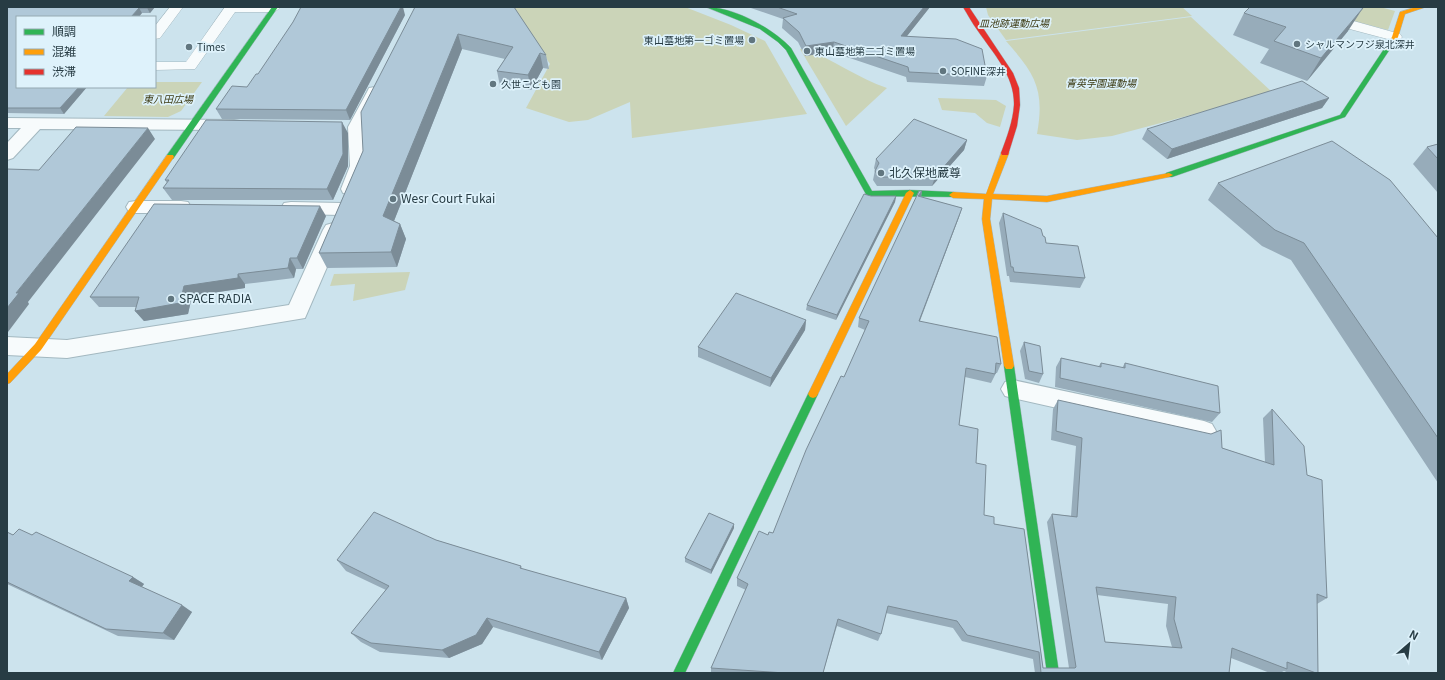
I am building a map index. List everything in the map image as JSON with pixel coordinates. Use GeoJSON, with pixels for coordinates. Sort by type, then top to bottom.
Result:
{"type":"FeatureCollection","features":[{"type":"Feature","properties":{"kind":"street"},"geometry":{"type":"LineString","coordinates":[[7,380],[38,347],[274,7]]}},
{"type":"Feature","properties":{"kind":"street"},"geometry":{"type":"LineString","coordinates":[[709,7],[756,25],[781,38],[789,49],[870,194],[910,193],[1047,199],[1162,177],[1343,116],[1395,37],[1402,13],[1424,7]]}},
{"type":"Feature","properties":{"kind":"street"},"geometry":{"type":"LineString","coordinates":[[966,7],[973,22],[1004,59],[1015,84],[1019,100],[1017,116],[1010,138],[988,196],[986,219],[1013,389],[1053,673]]}},
{"type":"Feature","properties":{"kind":"street"},"geometry":{"type":"LineString","coordinates":[[7,346],[67,349],[297,312],[359,166],[349,127],[382,78]]}},
{"type":"Feature","properties":{"kind":"street"},"geometry":{"type":"LineString","coordinates":[[7,123],[247,125]]}},
{"type":"Feature","properties":{"kind":"street"},"geometry":{"type":"LineString","coordinates":[[7,154],[36,123]]}},
{"type":"Feature","properties":{"kind":"street"},"geometry":{"type":"LineString","coordinates":[[679,673],[910,193]]}},
{"type":"Feature","properties":{"kind":"street"},"geometry":{"type":"LineString","coordinates":[[136,207],[200,207]]}},
{"type":"Feature","properties":{"kind":"street"},"geometry":{"type":"LineString","coordinates":[[271,208],[342,209]]}},
{"type":"Feature","properties":{"kind":"street"},"geometry":{"type":"LineString","coordinates":[[1013,389],[1204,431]]}},
{"type":"Feature","properties":{"kind":"lane"},"geometry":{"type":"LineString","coordinates":[[156,34],[177,7]]}},
{"type":"Feature","properties":{"kind":"lane"},"geometry":{"type":"LineString","coordinates":[[156,66],[190,66],[232,7],[274,7]]}},
{"type":"Feature","properties":{"kind":"lane"},"geometry":{"type":"LineString","coordinates":[[1282,7],[1314,14],[1395,37]]}},
{"type":"Feature","properties":{"kind":"green space"},"geometry":{"type":"Polygon","coordinates":[[[512,7],[685,7],[731,25],[765,41],[807,114],[632,138],[630,102],[588,120],[569,122],[526,108],[550,64],[512,7]]]}},
{"type":"Feature","properties":{"kind":"green space","name":"皿池跡運動広場"},"geometry":{"type":"Polygon","coordinates":[[[986,7],[1182,7],[1192,16],[1006,40],[988,15],[986,7]]]}},
{"type":"Feature","properties":{"kind":"green space"},"geometry":{"type":"Polygon","coordinates":[[[1300,7],[1380,7],[1395,11],[1388,30],[1300,7]]]}},
{"type":"Feature","properties":{"kind":"green space","name":"青英学園運動場"},"geometry":{"type":"Polygon","coordinates":[[[1191,17],[1273,93],[1112,136],[1077,140],[1037,134],[1040,105],[1035,83],[1031,73],[1006,41],[1191,17]]]}},
{"type":"Feature","properties":{"kind":"green space"},"geometry":{"type":"Polygon","coordinates":[[[805,48],[876,84],[887,88],[846,126],[800,49],[805,48]]]}},
{"type":"Feature","properties":{"kind":"green space","name":"東八田広場"},"geometry":{"type":"Polygon","coordinates":[[[156,82],[202,82],[181,111],[168,117],[104,116],[127,88],[156,88],[156,82]]]}},
{"type":"Feature","properties":{"kind":"green space"},"geometry":{"type":"Polygon","coordinates":[[[938,98],[996,100],[1006,106],[1000,127],[987,123],[975,113],[942,110],[938,98]]]}},
{"type":"Feature","properties":{"kind":"green space"},"geometry":{"type":"Polygon","coordinates":[[[410,272],[405,290],[353,301],[355,284],[330,286],[334,274],[410,272]]]}},
{"type":"Feature","properties":{"kind":"building"},"geometry":{"type":"Polygon","coordinates":[[[7,7],[148,7],[139,8],[132,16],[16,16],[16,88],[78,88],[60,108],[7,108],[7,7]]]}},
{"type":"Feature","properties":{"kind":"building"},"geometry":{"type":"Polygon","coordinates":[[[301,7],[401,7],[346,110],[216,109],[232,86],[247,87],[256,74],[258,74],[293,22],[301,7]]]}},
{"type":"Feature","properties":{"kind":"building"},"geometry":{"type":"Polygon","coordinates":[[[415,7],[514,7],[546,55],[540,53],[528,75],[497,71],[513,47],[458,34],[383,216],[400,224],[391,252],[319,253],[363,151],[361,112],[415,7]]]}},
{"type":"Feature","properties":{"kind":"building"},"geometry":{"type":"Polygon","coordinates":[[[777,7],[924,7],[901,36],[956,39],[982,49],[987,76],[909,72],[908,67],[834,42],[806,46],[799,32],[783,18],[797,14],[777,7]]]}},
{"type":"Feature","properties":{"kind":"building"},"geometry":{"type":"Polygon","coordinates":[[[1250,7],[1363,8],[1321,58],[1274,41],[1286,27],[1244,13],[1250,7]]]}},
{"type":"Feature","properties":{"kind":"building"},"geometry":{"type":"Polygon","coordinates":[[[1302,81],[1329,98],[1172,149],[1147,129],[1302,81]]]}},
{"type":"Feature","properties":{"kind":"building"},"geometry":{"type":"Polygon","coordinates":[[[914,119],[967,140],[935,177],[879,177],[875,171],[879,163],[876,159],[914,119]]]}},
{"type":"Feature","properties":{"kind":"building"},"geometry":{"type":"Polygon","coordinates":[[[206,120],[342,122],[343,154],[327,189],[163,188],[169,180],[165,180],[206,120]]]}},
{"type":"Feature","properties":{"kind":"building"},"geometry":{"type":"Polygon","coordinates":[[[76,127],[148,128],[16,293],[19,293],[7,308],[7,169],[39,170],[76,127]]]}},
{"type":"Feature","properties":{"kind":"building"},"geometry":{"type":"Polygon","coordinates":[[[1332,141],[1390,180],[1438,238],[1438,438],[1304,243],[1275,230],[1218,183],[1332,141]]]}},
{"type":"Feature","properties":{"kind":"building"},"geometry":{"type":"Polygon","coordinates":[[[1438,144],[1438,159],[1427,147],[1438,144]]]}},
{"type":"Feature","properties":{"kind":"building"},"geometry":{"type":"Polygon","coordinates":[[[919,191],[922,191],[918,196],[962,208],[919,321],[997,337],[1001,364],[996,363],[995,374],[966,368],[959,425],[978,429],[976,463],[986,465],[984,515],[994,517],[994,524],[1024,529],[1043,668],[1076,667],[1052,514],[1077,517],[1082,438],[1056,431],[1058,400],[1211,434],[1221,430],[1222,448],[1274,465],[1272,409],[1304,446],[1307,475],[1322,480],[1327,598],[1317,594],[1318,673],[1287,662],[1287,669],[1232,648],[1229,673],[1041,673],[1039,652],[967,635],[957,621],[888,606],[881,634],[838,619],[823,673],[785,673],[711,668],[748,584],[737,578],[759,531],[768,535],[769,532],[773,533],[806,450],[841,376],[844,377],[869,321],[859,318],[919,191]],[[1096,587],[1105,642],[1182,648],[1174,619],[1176,597],[1096,587]]]}},
{"type":"Feature","properties":{"kind":"building"},"geometry":{"type":"Polygon","coordinates":[[[864,194],[871,196],[896,196],[837,315],[807,305],[864,194]]]}},
{"type":"Feature","properties":{"kind":"building"},"geometry":{"type":"Polygon","coordinates":[[[154,204],[320,206],[297,258],[290,258],[288,268],[238,274],[238,278],[184,286],[180,303],[135,311],[139,297],[90,297],[154,204]]]}},
{"type":"Feature","properties":{"kind":"building"},"geometry":{"type":"Polygon","coordinates":[[[1003,213],[1041,229],[1046,243],[1078,246],[1085,278],[1014,272],[1013,267],[1011,267],[1003,213]]]}},
{"type":"Feature","properties":{"kind":"building"},"geometry":{"type":"Polygon","coordinates":[[[736,293],[806,320],[771,378],[698,347],[736,293]]]}},
{"type":"Feature","properties":{"kind":"building"},"geometry":{"type":"Polygon","coordinates":[[[1024,342],[1040,346],[1043,374],[1029,371],[1024,342]]]}},
{"type":"Feature","properties":{"kind":"building"},"geometry":{"type":"Polygon","coordinates":[[[1061,358],[1101,367],[1101,363],[1125,368],[1125,363],[1218,386],[1220,413],[1060,378],[1061,358]]]}},
{"type":"Feature","properties":{"kind":"building"},"geometry":{"type":"Polygon","coordinates":[[[374,512],[436,540],[521,566],[520,568],[626,598],[599,652],[487,618],[476,635],[442,650],[371,643],[351,633],[389,586],[337,560],[374,512]]]}},
{"type":"Feature","properties":{"kind":"building"},"geometry":{"type":"Polygon","coordinates":[[[709,513],[734,524],[711,570],[685,558],[709,513]]]}},
{"type":"Feature","properties":{"kind":"building"},"geometry":{"type":"Polygon","coordinates":[[[19,529],[32,535],[36,532],[133,577],[129,581],[182,605],[163,633],[106,629],[7,582],[7,532],[13,535],[19,529]]]}},
{"type":"Feature","properties":{"kind":"traffic: fast"},"geometry":{"type":"LineString","coordinates":[[170,157],[275,7]]}},
{"type":"Feature","properties":{"kind":"traffic: fast"},"geometry":{"type":"LineString","coordinates":[[709,7],[742,18],[762,28],[772,34],[789,49],[870,194],[910,193],[953,195]]}},
{"type":"Feature","properties":{"kind":"traffic: fast"},"geometry":{"type":"LineString","coordinates":[[1169,175],[1343,116],[1387,49]]}},
{"type":"Feature","properties":{"kind":"traffic: fast"},"geometry":{"type":"LineString","coordinates":[[1009,366],[1053,673]]}},
{"type":"Feature","properties":{"kind":"traffic: fast"},"geometry":{"type":"LineString","coordinates":[[679,673],[813,394]]}},
{"type":"Feature","properties":{"kind":"traffic: slow"},"geometry":{"type":"LineString","coordinates":[[1387,49],[1395,37],[1402,13],[1423,7]]}},
{"type":"Feature","properties":{"kind":"traffic: slow"},"geometry":{"type":"LineString","coordinates":[[1005,153],[988,198],[986,219],[1009,366]]}},
{"type":"Feature","properties":{"kind":"traffic: slow"},"geometry":{"type":"LineString","coordinates":[[7,380],[38,347],[170,157]]}},
{"type":"Feature","properties":{"kind":"traffic: slow"},"geometry":{"type":"LineString","coordinates":[[953,195],[1047,199],[1169,175]]}},
{"type":"Feature","properties":{"kind":"traffic: slow"},"geometry":{"type":"LineString","coordinates":[[813,394],[910,193]]}},
{"type":"Feature","properties":{"kind":"traffic: jam"},"geometry":{"type":"LineString","coordinates":[[966,7],[978,28],[1010,73],[1015,88],[1017,105],[1014,126],[1005,153]]}},
{"type":"Feature","properties":{"kind":"place","name":"東山墓地第一ゴミ置場"},"geometry":{"type":"Point","coordinates":[752,40]}},
{"type":"Feature","properties":{"kind":"place","name":"シャルマンフジ泉北深井"},"geometry":{"type":"Point","coordinates":[1297,44]}},
{"type":"Feature","properties":{"kind":"place","name":"Times"},"geometry":{"type":"Point","coordinates":[189,47]}},
{"type":"Feature","properties":{"kind":"place","name":"東山墓地第二ゴミ置場"},"geometry":{"type":"Point","coordinates":[807,51]}},
{"type":"Feature","properties":{"kind":"place","name":"SOFINE深井"},"geometry":{"type":"Point","coordinates":[943,71]}},
{"type":"Feature","properties":{"kind":"place","name":"久世こども園"},"geometry":{"type":"Point","coordinates":[493,84]}},
{"type":"Feature","properties":{"kind":"place","name":"北久保地蔵尊"},"geometry":{"type":"Point","coordinates":[881,173]}},
{"type":"Feature","properties":{"kind":"place","name":"Wesr Court Fukai"},"geometry":{"type":"Point","coordinates":[393,199]}},
{"type":"Feature","properties":{"kind":"place","name":"SPACE RADIA"},"geometry":{"type":"Point","coordinates":[171,299]}}]}
